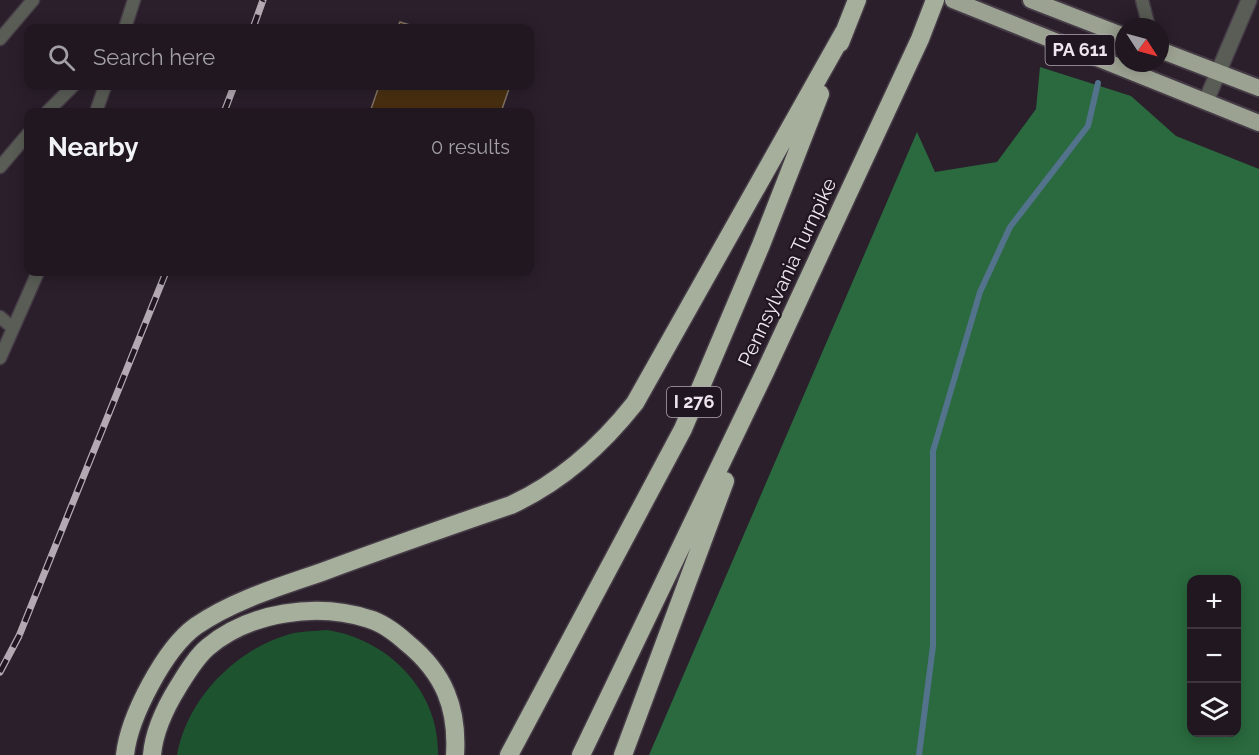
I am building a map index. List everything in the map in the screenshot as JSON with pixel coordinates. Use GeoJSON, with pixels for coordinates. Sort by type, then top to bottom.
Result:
{"type":"FeatureCollection","features":[{"type":"Feature","properties":{"kind":"highway","name":"Pennsylvania Turnpike"},"geometry":{"type":"LineString","coordinates":[[509,755],[683,429],[761,245],[856,0]]}},
{"type":"Feature","properties":{"kind":"highway","name":"Pennsylvania Turnpike"},"geometry":{"type":"LineString","coordinates":[[581,755],[765,372],[920,39],[935,0]]}},
{"type":"Feature","properties":{"kind":"highway","name":"PA 611"},"geometry":{"type":"LineString","coordinates":[[953,0],[1259,123]]}},
{"type":"Feature","properties":{"kind":"highway","name":"PA 611"},"geometry":{"type":"LineString","coordinates":[[1041,2],[1115,32]]}},
{"type":"Feature","properties":{"kind":"highway"},"geometry":{"type":"LineString","coordinates":[[125,755],[142,701],[165,660],[195,626],[238,602],[511,505],[533,495],[555,481],[616,428],[635,402],[844,32]]}},
{"type":"Feature","properties":{"kind":"highway"},"geometry":{"type":"LineString","coordinates":[[1169,54],[1259,88]]}},
{"type":"Feature","properties":{"kind":"highway"},"geometry":{"type":"LineString","coordinates":[[623,755],[765,372]]}},
{"type":"Feature","properties":{"kind":"highway"},"geometry":{"type":"LineString","coordinates":[[152,755],[165,708],[185,676],[208,648],[242,626],[276,615],[301,612],[333,612],[369,619],[394,632],[419,652],[437,673],[446,692],[455,718],[455,755]]}},
{"type":"Feature","properties":{"kind":"street"},"geometry":{"type":"LineString","coordinates":[[1206,101],[1250,0]]}},
{"type":"Feature","properties":{"kind":"lane"},"geometry":{"type":"LineString","coordinates":[[0,39],[33,0]]}},
{"type":"Feature","properties":{"kind":"lane"},"geometry":{"type":"LineString","coordinates":[[125,24],[134,0]]}},
{"type":"Feature","properties":{"kind":"lane"},"geometry":{"type":"LineString","coordinates":[[1142,0],[1147,18]]}},
{"type":"Feature","properties":{"kind":"lane"},"geometry":{"type":"LineString","coordinates":[[51,108],[69,90]]}},
{"type":"Feature","properties":{"kind":"lane"},"geometry":{"type":"LineString","coordinates":[[97,108],[104,90]]}},
{"type":"Feature","properties":{"kind":"lane"},"geometry":{"type":"LineString","coordinates":[[0,167],[24,139]]}},
{"type":"Feature","properties":{"kind":"lane"},"geometry":{"type":"LineString","coordinates":[[0,358],[36,276]]}},
{"type":"Feature","properties":{"kind":"lane"},"geometry":{"type":"LineString","coordinates":[[0,317],[13,328]]}},
{"type":"Feature","properties":{"kind":"green space"},"geometry":{"type":"Polygon","coordinates":[[[1040,67],[1131,96],[1176,136],[1259,169],[1259,755],[649,755],[917,132],[935,172],[997,162],[1036,109],[1040,67]]]}},
{"type":"Feature","properties":{"kind":"green space"},"geometry":{"type":"Polygon","coordinates":[[[327,630],[349,635],[370,644],[406,672],[420,690],[430,710],[436,732],[438,755],[177,755],[191,715],[217,679],[233,664],[270,641],[295,633],[327,630]]]}},
{"type":"Feature","properties":{"kind":"building"},"geometry":{"type":"Polygon","coordinates":[[[378,90],[509,90],[502,108],[371,108],[378,90]]]}},
{"type":"Feature","properties":{"kind":"waterway"},"geometry":{"type":"LineString","coordinates":[[919,755],[933,646],[933,451],[980,292],[1010,227],[1088,126],[1098,83]]}},
{"type":"Feature","properties":{"kind":"railway"},"geometry":{"type":"LineString","coordinates":[[254,24],[263,0]]}},
{"type":"Feature","properties":{"kind":"railway"},"geometry":{"type":"LineString","coordinates":[[226,108],[232,90]]}},
{"type":"Feature","properties":{"kind":"railway"},"geometry":{"type":"LineString","coordinates":[[0,672],[19,636],[164,276]]}}]}
